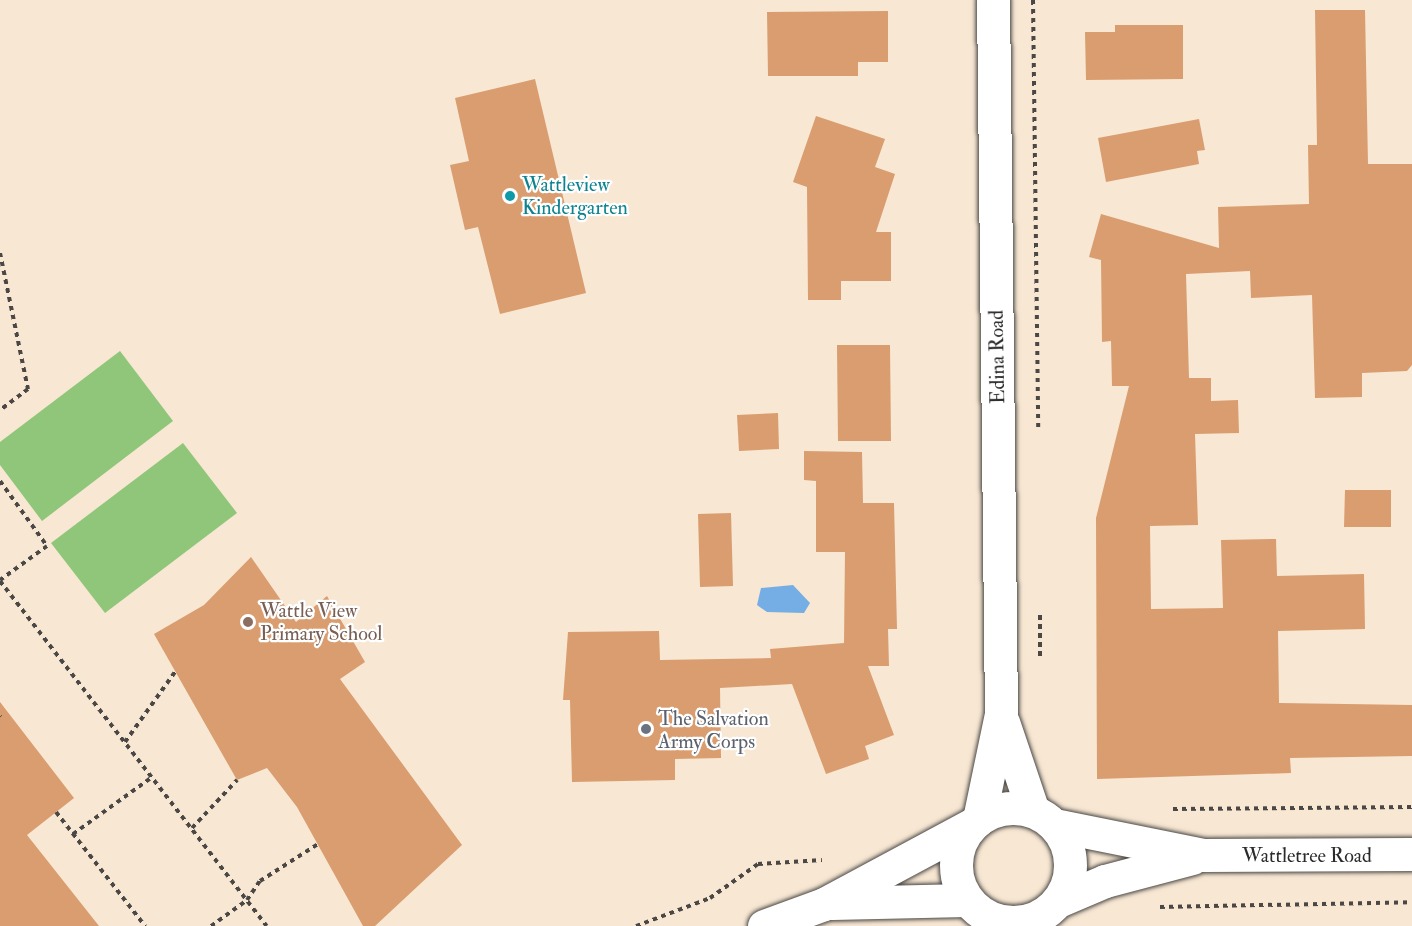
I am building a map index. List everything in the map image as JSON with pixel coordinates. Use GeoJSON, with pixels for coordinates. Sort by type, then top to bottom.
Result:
{"type":"FeatureCollection","features":[{"type":"Feature","properties":{"kind":"street","name":"Edina Road"},"geometry":{"type":"LineString","coordinates":[[976,822],[1001,714],[993,0]]}},
{"type":"Feature","properties":{"kind":"street","name":"Edina Road"},"geometry":{"type":"LineString","coordinates":[[1001,714],[1043,818]]}},
{"type":"Feature","properties":{"kind":"street"},"geometry":{"type":"LineString","coordinates":[[764,926],[824,904],[1005,808],[1043,818],[1069,854],[1068,879],[1054,912],[1039,917],[1006,923],[977,912],[824,904]]}},
{"type":"Feature","properties":{"kind":"street","name":"Wattletree Road"},"geometry":{"type":"LineString","coordinates":[[1043,818],[1203,855],[1412,854]]}},
{"type":"Feature","properties":{"kind":"street"},"geometry":{"type":"LineString","coordinates":[[976,822],[962,837],[955,869],[977,912]]}},
{"type":"Feature","properties":{"kind":"street","name":"Wattletree Road"},"geometry":{"type":"LineString","coordinates":[[1054,912],[1105,881],[1203,855]]}},
{"type":"Feature","properties":{"kind":"path"},"geometry":{"type":"LineString","coordinates":[[0,253],[28,389],[0,410]]}},
{"type":"Feature","properties":{"kind":"path"},"geometry":{"type":"LineString","coordinates":[[0,482],[47,546],[0,580],[267,926]]}},
{"type":"Feature","properties":{"kind":"path"},"geometry":{"type":"LineString","coordinates":[[125,742],[175,672]]}},
{"type":"Feature","properties":{"kind":"path"},"geometry":{"type":"LineString","coordinates":[[73,834],[152,777]]}},
{"type":"Feature","properties":{"kind":"path"},"geometry":{"type":"LineString","coordinates":[[192,828],[237,780]]}},
{"type":"Feature","properties":{"kind":"path"},"geometry":{"type":"LineString","coordinates":[[1169,809],[1412,807]]}},
{"type":"Feature","properties":{"kind":"path"},"geometry":{"type":"LineString","coordinates":[[56,812],[145,926]]}},
{"type":"Feature","properties":{"kind":"path"},"geometry":{"type":"LineString","coordinates":[[211,926],[247,900],[260,881],[318,844]]}},
{"type":"Feature","properties":{"kind":"path"},"geometry":{"type":"LineString","coordinates":[[636,926],[710,898],[758,864],[800,865],[832,857]]}},
{"type":"Feature","properties":{"kind":"path"},"geometry":{"type":"LineString","coordinates":[[1155,907],[1412,902]]}},
{"type":"Feature","properties":{"kind":"green space"},"geometry":{"type":"Polygon","coordinates":[[[120,351],[173,421],[42,521],[0,465],[0,442],[120,351]]]}},
{"type":"Feature","properties":{"kind":"green space"},"geometry":{"type":"Polygon","coordinates":[[[183,443],[237,513],[105,613],[51,543],[183,443]]]}},
{"type":"Feature","properties":{"kind":"water"},"geometry":{"type":"Polygon","coordinates":[[[793,585],[810,603],[804,613],[767,612],[757,605],[761,588],[793,585]]]}},
{"type":"Feature","properties":{"kind":"building"},"geometry":{"type":"Polygon","coordinates":[[[1315,10],[1365,10],[1368,164],[1412,164],[1412,365],[1407,371],[1362,373],[1362,397],[1315,398],[1312,295],[1251,298],[1250,271],[1186,274],[1189,378],[1211,378],[1211,401],[1238,400],[1239,433],[1195,434],[1198,525],[1150,526],[1151,609],[1223,608],[1221,540],[1276,539],[1277,576],[1364,574],[1365,629],[1278,631],[1279,703],[1412,705],[1412,756],[1290,758],[1291,773],[1097,779],[1096,518],[1129,386],[1112,386],[1111,341],[1102,342],[1101,260],[1089,257],[1101,214],[1219,248],[1218,207],[1309,204],[1308,145],[1317,145],[1315,10]]]}},
{"type":"Feature","properties":{"kind":"building"},"geometry":{"type":"Polygon","coordinates":[[[888,11],[888,62],[858,62],[858,76],[768,76],[767,12],[888,11]]]}},
{"type":"Feature","properties":{"kind":"building"},"geometry":{"type":"Polygon","coordinates":[[[1115,25],[1183,25],[1183,79],[1086,80],[1085,32],[1115,32],[1115,25]]]}},
{"type":"Feature","properties":{"kind":"building","name":"Wattleview Kindergarten"},"geometry":{"type":"Polygon","coordinates":[[[535,79],[586,293],[500,314],[478,227],[465,230],[450,165],[469,161],[455,98],[535,79]]]}},
{"type":"Feature","properties":{"kind":"building"},"geometry":{"type":"Polygon","coordinates":[[[816,116],[885,139],[875,167],[895,174],[876,232],[891,232],[891,281],[841,281],[841,300],[808,300],[807,187],[793,182],[816,116]]]}},
{"type":"Feature","properties":{"kind":"building"},"geometry":{"type":"Polygon","coordinates":[[[1199,119],[1205,150],[1197,151],[1199,164],[1106,182],[1098,138],[1199,119]]]}},
{"type":"Feature","properties":{"kind":"building"},"geometry":{"type":"Polygon","coordinates":[[[837,345],[890,345],[891,441],[838,441],[837,345]]]}},
{"type":"Feature","properties":{"kind":"building"},"geometry":{"type":"Polygon","coordinates":[[[778,413],[779,449],[739,451],[737,415],[778,413]]]}},
{"type":"Feature","properties":{"kind":"building"},"geometry":{"type":"Polygon","coordinates":[[[804,451],[862,452],[863,503],[894,503],[897,629],[888,629],[889,666],[868,666],[894,735],[865,746],[869,759],[826,774],[792,684],[720,688],[721,758],[675,759],[675,780],[572,782],[570,700],[563,700],[568,632],[659,631],[660,660],[771,658],[770,649],[844,643],[845,552],[816,552],[816,481],[804,480],[804,451]]]}},
{"type":"Feature","properties":{"kind":"building"},"geometry":{"type":"Polygon","coordinates":[[[1345,490],[1391,490],[1391,527],[1344,527],[1345,490]]]}},
{"type":"Feature","properties":{"kind":"building"},"geometry":{"type":"Polygon","coordinates":[[[731,513],[733,586],[700,587],[698,514],[731,513]]]}},
{"type":"Feature","properties":{"kind":"building"},"geometry":{"type":"Polygon","coordinates":[[[251,557],[296,622],[327,596],[365,662],[340,679],[462,845],[375,926],[363,926],[297,807],[267,768],[237,780],[154,634],[204,605],[251,557]]]}},
{"type":"Feature","properties":{"kind":"building"},"geometry":{"type":"Polygon","coordinates":[[[0,702],[74,798],[27,835],[99,926],[0,926],[0,702]]]}},
{"type":"Feature","properties":{"kind":"place","name":"Wattleview Kindergarten"},"geometry":{"type":"Point","coordinates":[510,196]}},
{"type":"Feature","properties":{"kind":"place","name":"Wattle View Primary School"},"geometry":{"type":"Point","coordinates":[248,622]}},
{"type":"Feature","properties":{"kind":"place","name":"The Salvation Army Corps"},"geometry":{"type":"Point","coordinates":[646,729]}}]}
